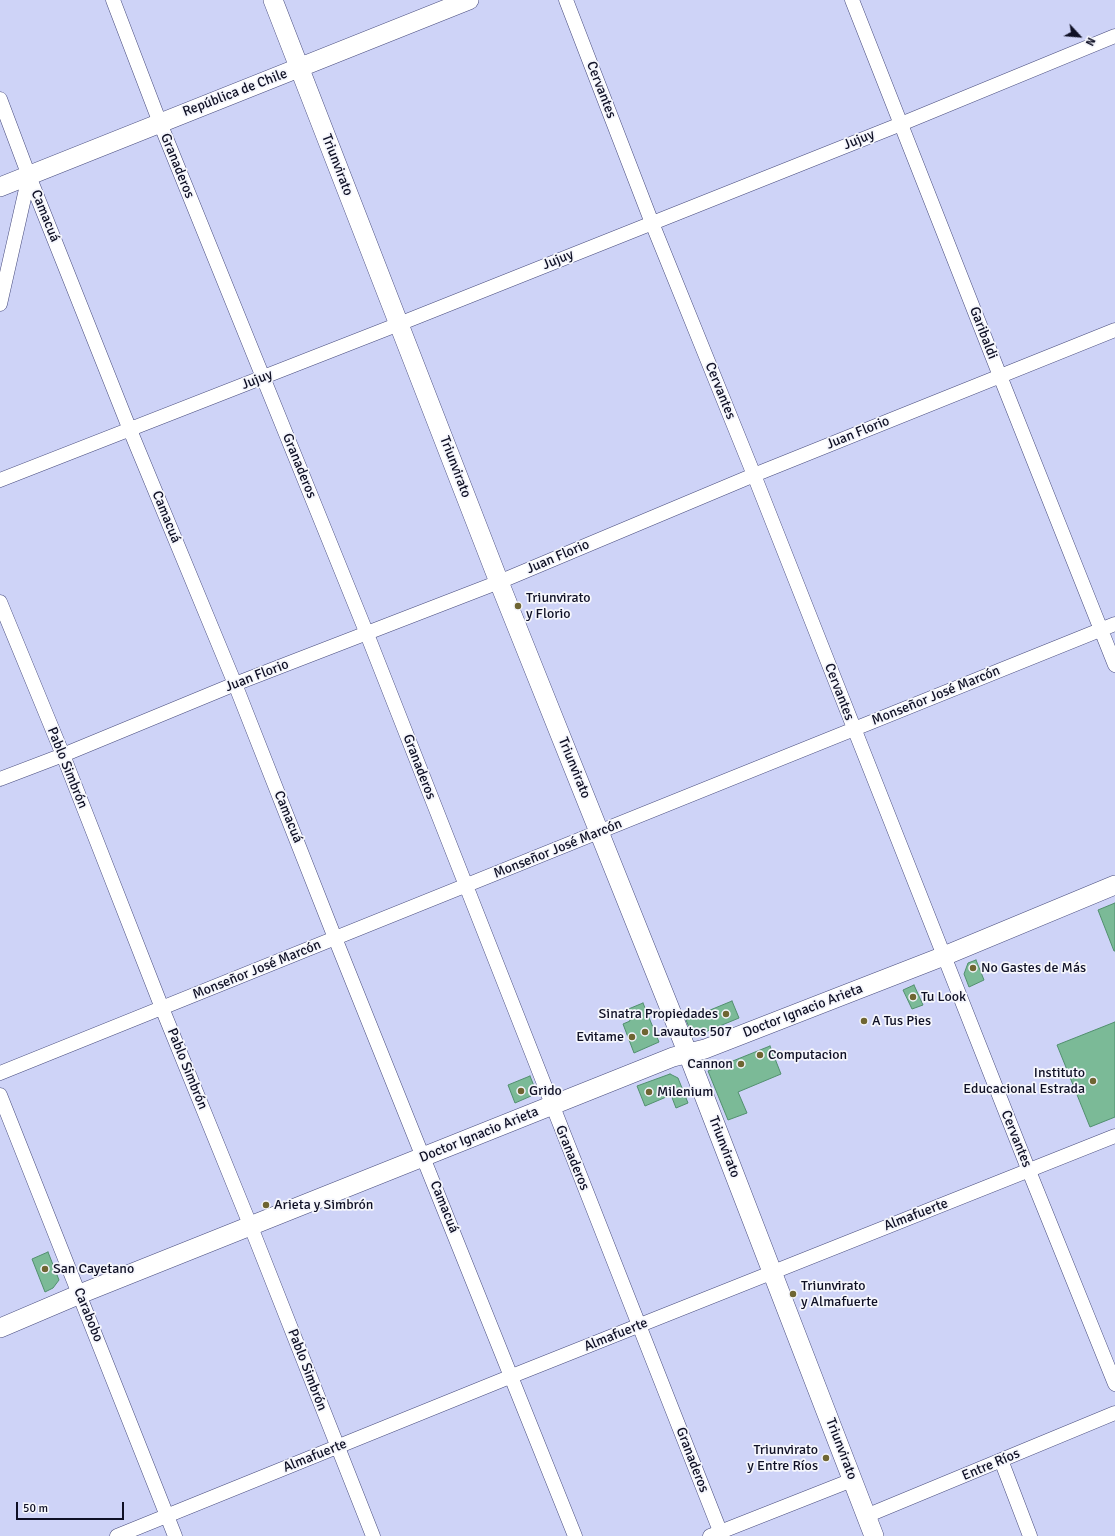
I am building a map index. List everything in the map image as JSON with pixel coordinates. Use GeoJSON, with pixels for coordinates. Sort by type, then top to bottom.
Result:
{"type":"FeatureCollection","features":[{"type":"Feature","properties":{"kind":"street","name":"Granaderos"},"geometry":{"type":"LineString","coordinates":[[113,0],[160,123],[367,634],[551,1106],[640,1326],[717,1535]]}},
{"type":"Feature","properties":{"kind":"street","name":"Triunvirato"},"geometry":{"type":"LineString","coordinates":[[273,0],[499,582],[688,1054],[874,1536]]}},
{"type":"Feature","properties":{"kind":"street","name":"República de Chile"},"geometry":{"type":"LineString","coordinates":[[0,188],[469,0]]}},
{"type":"Feature","properties":{"kind":"street","name":"Cervantes"},"geometry":{"type":"LineString","coordinates":[[566,0],[652,223],[754,475],[1029,1171],[1115,1384]]}},
{"type":"Feature","properties":{"kind":"street","name":"Garibaldi"},"geometry":{"type":"LineString","coordinates":[[852,0],[1115,665]]}},
{"type":"Feature","properties":{"kind":"street","name":"Jujuy"},"geometry":{"type":"LineString","coordinates":[[0,480],[399,324],[901,124],[1115,36]]}},
{"type":"Feature","properties":{"kind":"street","name":"Camacuá"},"geometry":{"type":"LineString","coordinates":[[0,99],[130,430],[235,684],[335,938],[575,1536]]}},
{"type":"Feature","properties":{"kind":"street"},"geometry":{"type":"LineString","coordinates":[[0,304],[29,176]]}},
{"type":"Feature","properties":{"kind":"street","name":"Juan Florio"},"geometry":{"type":"LineString","coordinates":[[0,779],[63,755],[235,684],[499,582],[754,475],[1115,330]]}},
{"type":"Feature","properties":{"kind":"street","name":"Pablo Simbrón"},"geometry":{"type":"LineString","coordinates":[[0,602],[63,755],[162,1008],[251,1226],[373,1536]]}},
{"type":"Feature","properties":{"kind":"street","name":"Monseñor José Marcón"},"geometry":{"type":"LineString","coordinates":[[0,1074],[1115,624]]}},
{"type":"Feature","properties":{"kind":"street","name":"Doctor Ignacio Arieta"},"geometry":{"type":"LineString","coordinates":[[0,1328],[80,1294],[424,1158],[673,1057],[712,1046],[944,956],[1115,885]]}},
{"type":"Feature","properties":{"kind":"street","name":"Carabobo"},"geometry":{"type":"LineString","coordinates":[[0,1095],[175,1536]]}},
{"type":"Feature","properties":{"kind":"street","name":"Almafuerte"},"geometry":{"type":"LineString","coordinates":[[117,1536],[512,1376],[1115,1136]]}},
{"type":"Feature","properties":{"kind":"street","name":"Entre Ríos"},"geometry":{"type":"LineString","coordinates":[[866,1516],[1115,1413]]}},
{"type":"Feature","properties":{"kind":"street"},"geometry":{"type":"LineString","coordinates":[[1001,1460],[1030,1536]]}},
{"type":"Feature","properties":{"kind":"street"},"geometry":{"type":"LineString","coordinates":[[717,1535],[852,1480]]}},
{"type":"Feature","properties":{"kind":"building"},"geometry":{"type":"Polygon","coordinates":[[[1115,903],[1115,951],[1114,951],[1098,910],[1115,903]]]}},
{"type":"Feature","properties":{"kind":"building","name":"No Gastes de Más"},"geometry":{"type":"Polygon","coordinates":[[[976,960],[984,980],[969,987],[964,974],[968,963],[976,960]]]}},
{"type":"Feature","properties":{"kind":"building","name":"Tu Look"},"geometry":{"type":"Polygon","coordinates":[[[914,985],[923,1005],[912,1009],[903,990],[914,985]]]}},
{"type":"Feature","properties":{"kind":"building"},"geometry":{"type":"Polygon","coordinates":[[[732,1001],[739,1018],[693,1037],[686,1020],[732,1001]]]}},
{"type":"Feature","properties":{"kind":"building","name":"Lavautos 507"},"geometry":{"type":"Polygon","coordinates":[[[643,1003],[659,1042],[634,1053],[623,1024],[630,1021],[626,1010],[643,1003]]]}},
{"type":"Feature","properties":{"kind":"building","name":"Instituto Educacional Estrada"},"geometry":{"type":"Polygon","coordinates":[[[1115,1022],[1115,1117],[1090,1127],[1057,1045],[1115,1022]]]}},
{"type":"Feature","properties":{"kind":"building"},"geometry":{"type":"Polygon","coordinates":[[[770,1046],[781,1074],[738,1092],[747,1113],[728,1120],[708,1071],[770,1046]]]}},
{"type":"Feature","properties":{"kind":"building"},"geometry":{"type":"Polygon","coordinates":[[[670,1074],[678,1078],[688,1103],[676,1108],[671,1095],[645,1106],[637,1086],[670,1074]]]}},
{"type":"Feature","properties":{"kind":"building","name":"Grido"},"geometry":{"type":"Polygon","coordinates":[[[530,1076],[534,1086],[531,1096],[515,1103],[508,1085],[530,1076]]]}},
{"type":"Feature","properties":{"kind":"building","name":"San Cayetano"},"geometry":{"type":"Polygon","coordinates":[[[48,1252],[59,1280],[53,1288],[45,1292],[32,1259],[48,1252]]]}},
{"type":"Feature","properties":{"kind":"place","name":"Triunvirato y Florio"},"geometry":{"type":"Point","coordinates":[518,606]}},
{"type":"Feature","properties":{"kind":"place","name":"No Gastes de Más"},"geometry":{"type":"Point","coordinates":[973,968]}},
{"type":"Feature","properties":{"kind":"place","name":"Tu Look"},"geometry":{"type":"Point","coordinates":[913,997]}},
{"type":"Feature","properties":{"kind":"place","name":"Sinatra Propiedades"},"geometry":{"type":"Point","coordinates":[726,1014]}},
{"type":"Feature","properties":{"kind":"place","name":"A Tus Pies"},"geometry":{"type":"Point","coordinates":[864,1021]}},
{"type":"Feature","properties":{"kind":"place","name":"Lavautos 507"},"geometry":{"type":"Point","coordinates":[645,1032]}},
{"type":"Feature","properties":{"kind":"place","name":"Evitame"},"geometry":{"type":"Point","coordinates":[632,1037]}},
{"type":"Feature","properties":{"kind":"place","name":"Computacion"},"geometry":{"type":"Point","coordinates":[760,1055]}},
{"type":"Feature","properties":{"kind":"place","name":"Cannon"},"geometry":{"type":"Point","coordinates":[741,1064]}},
{"type":"Feature","properties":{"kind":"place","name":"Instituto Educacional Estrada"},"geometry":{"type":"Point","coordinates":[1093,1081]}},
{"type":"Feature","properties":{"kind":"place","name":"Grido"},"geometry":{"type":"Point","coordinates":[521,1091]}},
{"type":"Feature","properties":{"kind":"place","name":"Milenium"},"geometry":{"type":"Point","coordinates":[649,1092]}},
{"type":"Feature","properties":{"kind":"place","name":"Arieta y Simbrón"},"geometry":{"type":"Point","coordinates":[266,1205]}},
{"type":"Feature","properties":{"kind":"place","name":"San Cayetano"},"geometry":{"type":"Point","coordinates":[45,1269]}},
{"type":"Feature","properties":{"kind":"place","name":"Triunvirato y Almafuerte"},"geometry":{"type":"Point","coordinates":[793,1294]}},
{"type":"Feature","properties":{"kind":"place","name":"Triunvirato y Entre Ríos"},"geometry":{"type":"Point","coordinates":[826,1458]}}]}
